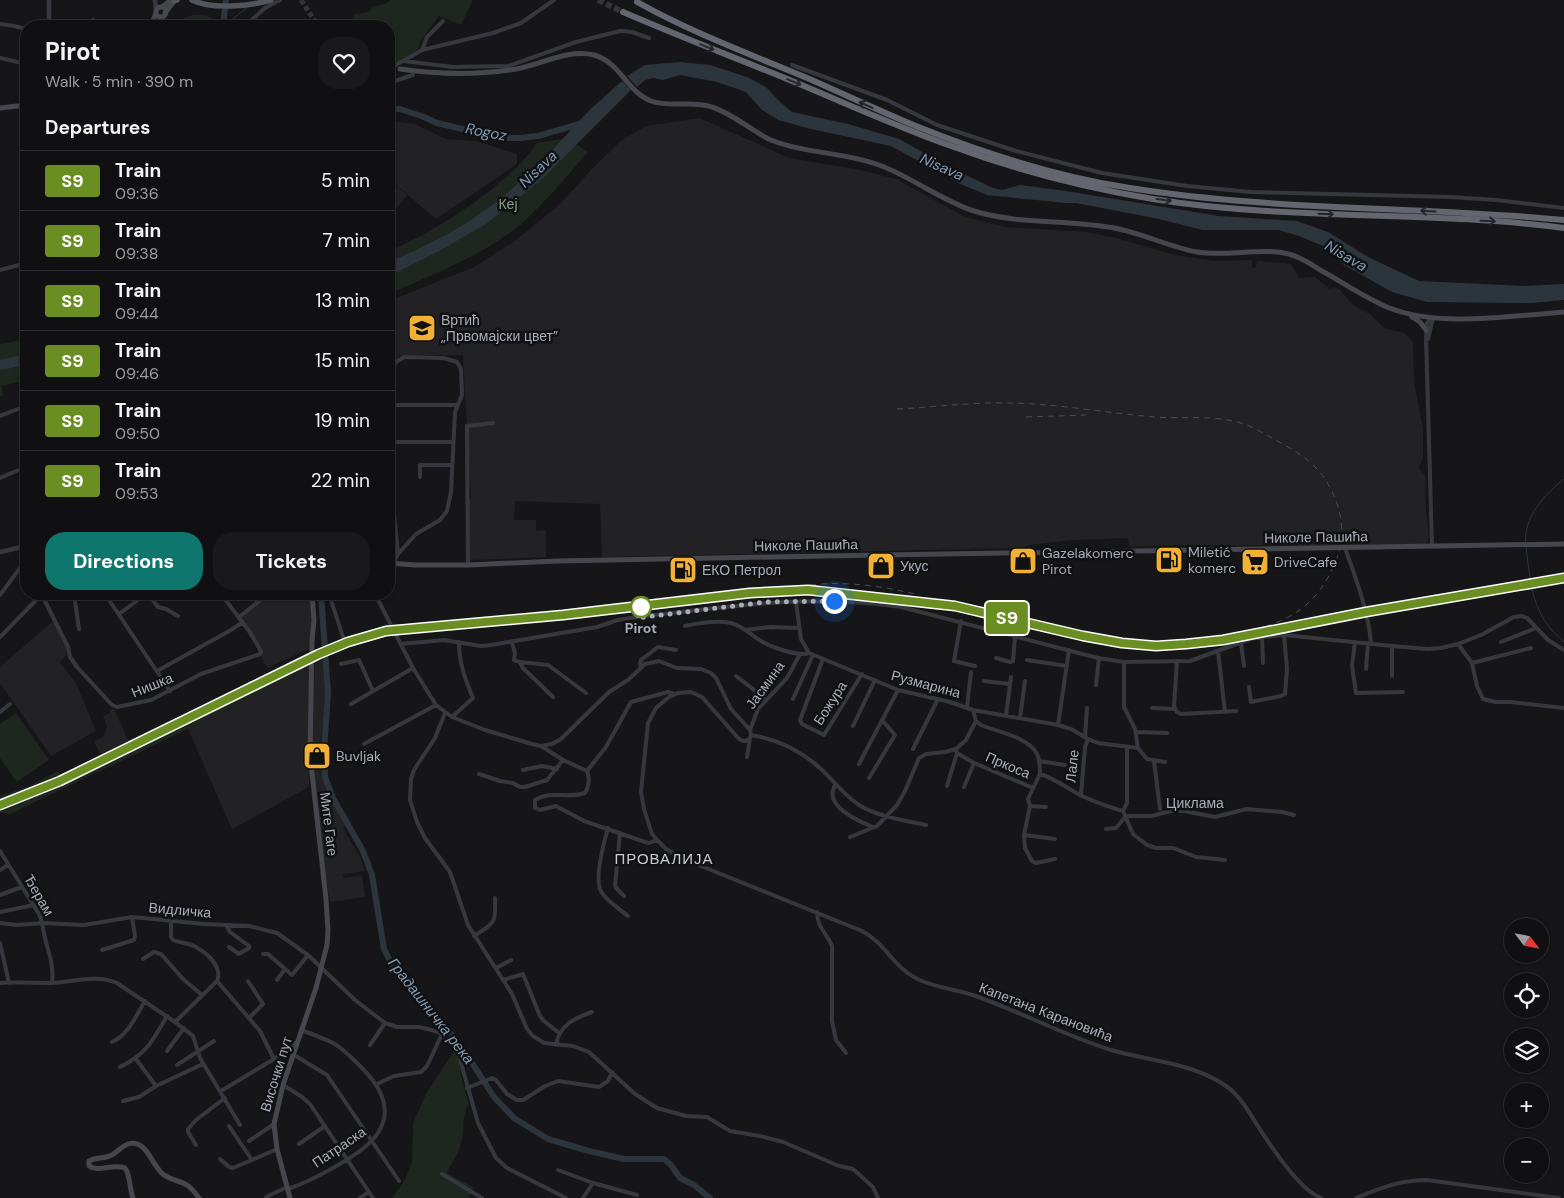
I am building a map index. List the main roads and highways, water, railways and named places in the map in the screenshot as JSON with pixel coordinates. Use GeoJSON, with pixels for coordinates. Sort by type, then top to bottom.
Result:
{"type":"FeatureCollection","features":[{"type":"Feature","properties":{"kind":"highway"},"geometry":{"type":"LineString","coordinates":[[637,2],[705,37],[814,81],[917,126],[1016,162],[1055,172],[1126,188],[1246,202],[1473,212],[1564,220]]}},
{"type":"Feature","properties":{"kind":"highway"},"geometry":{"type":"LineString","coordinates":[[623,12],[921,135],[984,158],[1056,179],[1157,199],[1246,209],[1510,222],[1564,228]]}},
{"type":"Feature","properties":{"kind":"main road"},"geometry":{"type":"LineString","coordinates":[[153,20],[156,12],[161,7],[175,0]]}},
{"type":"Feature","properties":{"kind":"main road"},"geometry":{"type":"LineString","coordinates":[[160,20],[175,0]]}},
{"type":"Feature","properties":{"kind":"main road"},"geometry":{"type":"LineString","coordinates":[[192,0],[218,5],[271,0]]}},
{"type":"Feature","properties":{"kind":"main road"},"geometry":{"type":"LineString","coordinates":[[200,0],[205,4]]}},
{"type":"Feature","properties":{"kind":"main road"},"geometry":{"type":"LineString","coordinates":[[161,7],[165,9],[164,15]]}},
{"type":"Feature","properties":{"kind":"main road"},"geometry":{"type":"LineString","coordinates":[[156,12],[159,16],[164,15]]}},
{"type":"Feature","properties":{"kind":"main road"},"geometry":{"type":"LineString","coordinates":[[400,69],[468,73],[502,71],[525,68],[562,57],[582,54],[599,57],[615,68],[642,96],[657,102],[670,104],[690,102],[712,107],[768,138],[792,147],[880,165],[953,202],[985,214],[1022,219],[1078,222],[1116,228],[1197,252],[1271,252],[1293,255],[1372,300],[1407,314],[1420,322],[1426,330]]}},
{"type":"Feature","properties":{"kind":"main road"},"geometry":{"type":"LineString","coordinates":[[0,108],[20,106]]}},
{"type":"Feature","properties":{"kind":"main road"},"geometry":{"type":"LineString","coordinates":[[1407,314],[1432,318],[1460,318],[1564,312]]}},
{"type":"Feature","properties":{"kind":"main road","name":"Николе Пашића"},"geometry":{"type":"LineString","coordinates":[[395,563],[468,565],[557,561],[808,556],[1564,544]]}},
{"type":"Feature","properties":{"kind":"main road","name":"Мите Гаге"},"geometry":{"type":"LineString","coordinates":[[312,600],[314,620],[310,764],[328,920],[327,945],[322,967]]}},
{"type":"Feature","properties":{"kind":"main road","name":"Височки пут"},"geometry":{"type":"LineString","coordinates":[[290,1198],[277,1149],[274,1124],[283,1085],[322,967]]}},
{"type":"Feature","properties":{"kind":"main road"},"geometry":{"type":"LineString","coordinates":[[133,1198],[128,1173],[125,1168],[118,1166],[93,1169],[89,1166],[89,1161],[110,1156],[126,1145],[136,1144],[144,1149],[161,1173],[188,1184],[199,1198]]}},
{"type":"Feature","properties":{"kind":"water","name":"Nisava"},"geometry":{"type":"Polygon","coordinates":[[[680,62],[710,65],[747,77],[766,87],[792,112],[848,124],[899,139],[955,170],[993,188],[1002,190],[1020,185],[1219,216],[1297,221],[1328,232],[1368,257],[1419,281],[1525,286],[1564,284],[1564,300],[1532,303],[1427,302],[1392,292],[1344,265],[1328,248],[1278,230],[1203,230],[1159,219],[1076,203],[987,195],[958,183],[891,146],[778,120],[761,109],[746,92],[717,82],[680,75],[663,80],[653,78],[645,80],[637,87],[627,76],[645,65],[680,62]]]}},
{"type":"Feature","properties":{"kind":"water","name":"Nisava"},"geometry":{"type":"Polygon","coordinates":[[[622,81],[631,90],[542,179],[486,224],[395,273],[395,259],[433,242],[461,226],[512,189],[544,159],[588,112],[622,81]]]}},
{"type":"Feature","properties":{"kind":"water"},"geometry":{"type":"Polygon","coordinates":[[[20,355],[20,366],[0,370],[0,360],[20,355]]]}},
{"type":"Feature","properties":{"kind":"waterway","name":"Rogoz"},"geometry":{"type":"LineString","coordinates":[[224,20],[226,0]]}},
{"type":"Feature","properties":{"kind":"waterway"},"geometry":{"type":"LineString","coordinates":[[232,20],[248,7]]}},
{"type":"Feature","properties":{"kind":"waterway","name":"Rogoz"},"geometry":{"type":"LineString","coordinates":[[395,109],[400,109],[437,123],[500,138],[538,136],[583,123]]}},
{"type":"Feature","properties":{"kind":"waterway"},"geometry":{"type":"LineString","coordinates":[[1526,543],[1528,525],[1537,507],[1564,479]]}},
{"type":"Feature","properties":{"kind":"waterway"},"geometry":{"type":"LineString","coordinates":[[1526,546],[1534,598],[1545,621],[1564,642]]}},
{"type":"Feature","properties":{"kind":"waterway","name":"Градашничка река"},"geometry":{"type":"LineString","coordinates":[[321,600],[328,693],[324,751],[325,777],[333,798],[363,851],[372,875],[384,949],[395,971],[437,1016],[467,1055],[494,1097],[514,1118],[548,1139],[589,1151],[624,1159],[664,1159],[680,1178],[694,1185],[710,1198]]}},
{"type":"Feature","properties":{"kind":"tunnel"},"geometry":{"type":"LineString","coordinates":[[301,0],[314,20]]}},
{"type":"Feature","properties":{"kind":"tunnel"},"geometry":{"type":"LineString","coordinates":[[598,0],[623,12]]}},
{"type":"Feature","properties":{"kind":"railway"},"geometry":{"type":"LineString","coordinates":[[897,409],[1011,403],[1155,417],[1207,418],[1227,420],[1246,425],[1287,446],[1310,462],[1319,471],[1333,493],[1341,518],[1341,543],[1333,568],[1320,590],[1311,600],[1291,616],[1266,626]]}},
{"type":"Feature","properties":{"kind":"railway"},"geometry":{"type":"LineString","coordinates":[[1026,417],[1086,415]]}},
{"type":"Feature","properties":{"kind":"railway"},"geometry":{"type":"LineString","coordinates":[[0,805],[60,781],[319,654],[348,642],[386,631],[546,617],[708,600],[750,593],[808,590],[955,606],[1083,636],[1122,643],[1186,645],[1223,640],[1366,612],[1564,578]]}},
{"type":"Feature","properties":{"kind":"railway"},"geometry":{"type":"LineString","coordinates":[[810,585],[865,585],[919,595]]}},
{"type":"Feature","properties":{"kind":"train","name":"S9"},"geometry":{"type":"LineString","coordinates":[[0,805],[60,781],[172,728],[330,649],[386,631],[708,600],[750,593],[808,590],[938,603],[1083,636],[1122,643],[1156,646],[1223,640],[1366,612],[1564,578]]}},
{"type":"Feature","properties":{"kind":"place","name":"Вртић „Првомајски цвет”"},"geometry":{"type":"Point","coordinates":[422,328]}},
{"type":"Feature","properties":{"kind":"place","name":"Miletić komerc"},"geometry":{"type":"Point","coordinates":[1169,560]}},
{"type":"Feature","properties":{"kind":"place","name":"Gazelakomerc Pirot"},"geometry":{"type":"Point","coordinates":[1023,561]}},
{"type":"Feature","properties":{"kind":"place","name":"DriveCafe"},"geometry":{"type":"Point","coordinates":[1255,562]}},
{"type":"Feature","properties":{"kind":"place","name":"Укус"},"geometry":{"type":"Point","coordinates":[881,566]}},
{"type":"Feature","properties":{"kind":"place","name":"ЕКО Петрол"},"geometry":{"type":"Point","coordinates":[683,570]}},
{"type":"Feature","properties":{"kind":"place","name":"Pirot"},"geometry":{"type":"Point","coordinates":[641,607]}},
{"type":"Feature","properties":{"kind":"place","name":"Buvljak"},"geometry":{"type":"Point","coordinates":[317,756]}},
{"type":"Feature","properties":{"kind":"district","name":"ПРОВАЛИЈА"},"geometry":{"type":"Point","coordinates":[664,859]}},
{"type":"Feature","properties":{"kind":"park label","name":"Кеј"},"geometry":{"type":"Point","coordinates":[508,204]}}]}
